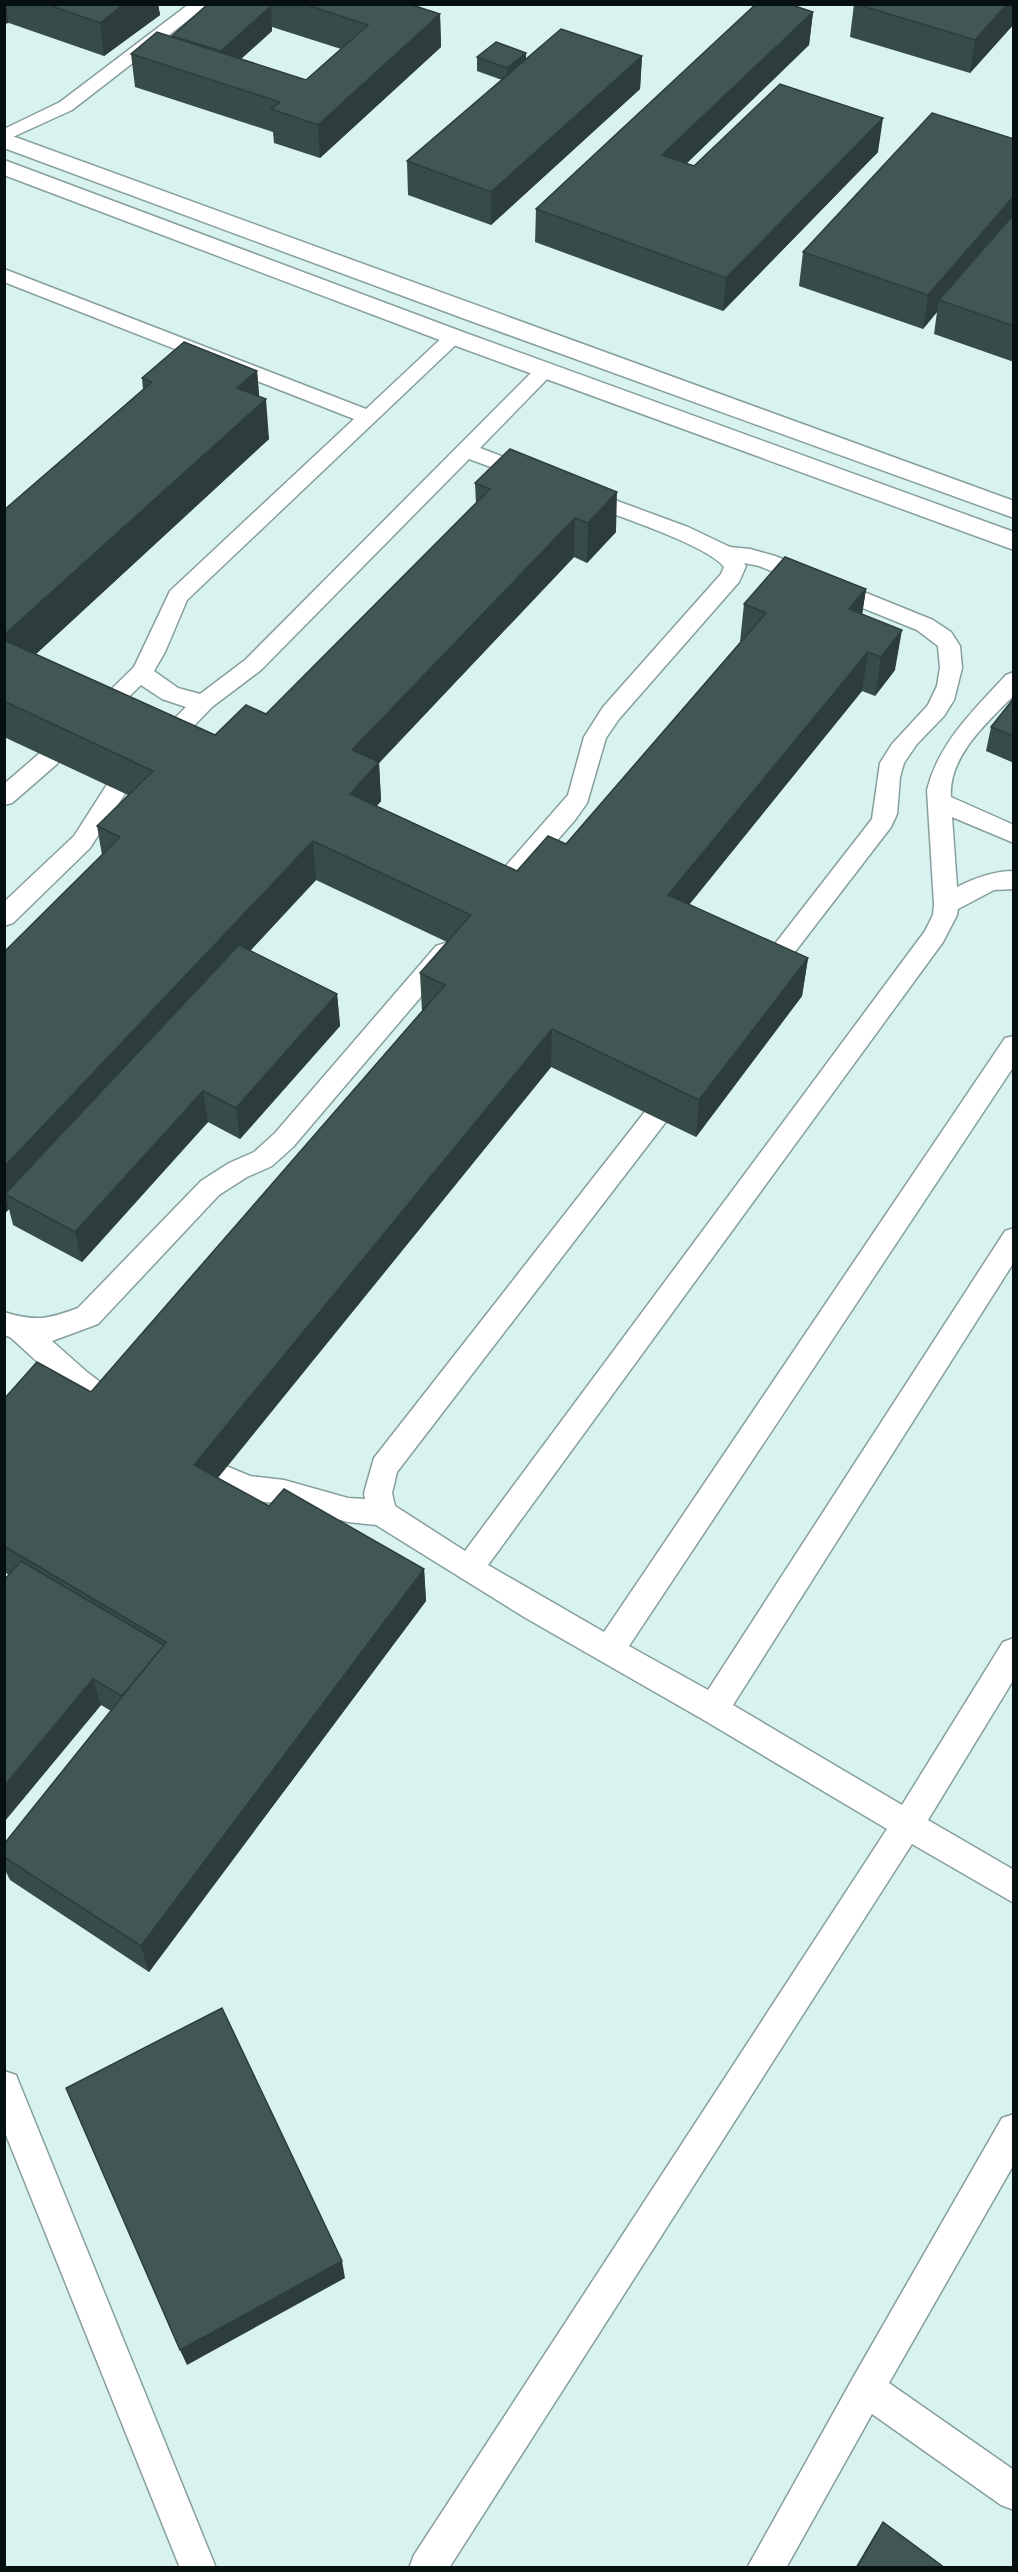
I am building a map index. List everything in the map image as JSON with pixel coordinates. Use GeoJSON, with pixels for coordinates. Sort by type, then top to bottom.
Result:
{"type":"FeatureCollection","features":[{"type":"Feature","properties":{"kind":"street"},"geometry":{"type":"LineString","coordinates":[[4,140],[1014,510]]}},
{"type":"Feature","properties":{"kind":"street"},"geometry":{"type":"LineString","coordinates":[[4,167],[454,337],[1010,536]]}},
{"type":"Feature","properties":{"kind":"lane"},"geometry":{"type":"LineString","coordinates":[[4,136],[66,106],[201,4]]}},
{"type":"Feature","properties":{"kind":"lane"},"geometry":{"type":"LineString","coordinates":[[4,275],[368,417]]}},
{"type":"Feature","properties":{"kind":"lane"},"geometry":{"type":"LineString","coordinates":[[94,717],[142,672],[154,652],[178,596],[454,337]]}},
{"type":"Feature","properties":{"kind":"lane"},"geometry":{"type":"LineString","coordinates":[[160,747],[204,702],[253,665],[545,370]]}},
{"type":"Feature","properties":{"kind":"lane"},"geometry":{"type":"LineString","coordinates":[[466,450],[680,532],[726,554],[750,556],[767,561],[925,625],[945,636],[951,653],[949,688],[941,705],[897,754],[891,766],[888,808],[883,821],[761,977]]}},
{"type":"Feature","properties":{"kind":"lane"},"geometry":{"type":"LineString","coordinates":[[478,913],[567,814],[579,797],[587,760],[595,737],[611,713],[731,577],[735,566],[726,554]]}},
{"type":"Feature","properties":{"kind":"lane"},"geometry":{"type":"LineString","coordinates":[[142,672],[152,684],[180,700],[204,702]]}},
{"type":"Feature","properties":{"kind":"lane"},"geometry":{"type":"LineString","coordinates":[[469,1568],[934,936],[945,915],[946,904],[940,802],[942,772],[960,743],[1014,680]]}},
{"type":"Feature","properties":{"kind":"lane"},"geometry":{"type":"LineString","coordinates":[[4,797],[50,758]]}},
{"type":"Feature","properties":{"kind":"lane"},"geometry":{"type":"LineString","coordinates":[[4,917],[82,842],[116,789]]}},
{"type":"Feature","properties":{"kind":"lane"},"geometry":{"type":"LineString","coordinates":[[940,802],[1014,835]]}},
{"type":"Feature","properties":{"kind":"lane"},"geometry":{"type":"LineString","coordinates":[[946,904],[991,882],[1003,879],[1014,880]]}},
{"type":"Feature","properties":{"kind":"lane"},"geometry":{"type":"LineString","coordinates":[[12,1326],[52,1330],[88,1316],[210,1188],[237,1170],[263,1159],[284,1140],[458,936]]}},
{"type":"Feature","properties":{"kind":"lane"},"geometry":{"type":"LineString","coordinates":[[610,1649],[1014,1045]]}},
{"type":"Feature","properties":{"kind":"lane"},"geometry":{"type":"LineString","coordinates":[[382,1513],[378,1493],[384,1467],[656,1116]]}},
{"type":"Feature","properties":{"kind":"lane"},"geometry":{"type":"LineString","coordinates":[[713,1709],[1014,1239]]}},
{"type":"Feature","properties":{"kind":"lane"},"geometry":{"type":"LineString","coordinates":[[12,1326],[115,1408]]}},
{"type":"Feature","properties":{"kind":"lane"},"geometry":{"type":"LineString","coordinates":[[219,1475],[247,1488],[294,1494],[348,1510],[382,1513],[408,1532],[534,1608],[713,1709],[1014,1888]]}},
{"type":"Feature","properties":{"kind":"lane"},"geometry":{"type":"LineString","coordinates":[[427,2568],[907,1825],[1014,1651]]}},
{"type":"Feature","properties":{"kind":"lane"},"geometry":{"type":"LineString","coordinates":[[4,2087],[198,2568]]}},
{"type":"Feature","properties":{"kind":"lane"},"geometry":{"type":"LineString","coordinates":[[765,2568],[866,2388],[1008,2152]]}},
{"type":"Feature","properties":{"kind":"lane"},"geometry":{"type":"LineString","coordinates":[[866,2388],[1014,2492]]}},
{"type":"Feature","properties":{"kind":"building"},"geometry":{"type":"Polygon","coordinates":[[[46,4],[124,4],[100,23],[46,4]]]}},
{"type":"Feature","properties":{"kind":"building"},"geometry":{"type":"Polygon","coordinates":[[[208,4],[265,4],[271,6],[221,51],[172,36],[208,4]]]}},
{"type":"Feature","properties":{"kind":"building"},"geometry":{"type":"Polygon","coordinates":[[[304,4],[409,4],[440,14],[318,125],[271,109],[280,102],[131,54],[157,32],[306,80],[368,25],[304,4]]]}},
{"type":"Feature","properties":{"kind":"building"},"geometry":{"type":"Polygon","coordinates":[[[756,4],[789,4],[813,12],[662,155],[694,166],[780,84],[883,118],[726,278],[536,209],[756,4]]]}},
{"type":"Feature","properties":{"kind":"building"},"geometry":{"type":"Polygon","coordinates":[[[856,4],[1007,4],[975,40],[856,4]]]}},
{"type":"Feature","properties":{"kind":"building"},"geometry":{"type":"Polygon","coordinates":[[[561,29],[642,56],[491,192],[407,161],[561,29]]]}},
{"type":"Feature","properties":{"kind":"building"},"geometry":{"type":"Polygon","coordinates":[[[496,42],[526,53],[507,68],[477,57],[496,42]]]}},
{"type":"Feature","properties":{"kind":"building"},"geometry":{"type":"Polygon","coordinates":[[[932,113],[1014,139],[1014,196],[928,295],[803,252],[932,113]]]}},
{"type":"Feature","properties":{"kind":"building"},"geometry":{"type":"Polygon","coordinates":[[[1014,214],[1014,326],[939,300],[1014,214]]]}},
{"type":"Feature","properties":{"kind":"building"},"geometry":{"type":"Polygon","coordinates":[[[184,342],[257,371],[237,388],[266,399],[4,635],[4,510],[152,382],[142,378],[184,342]]]}},
{"type":"Feature","properties":{"kind":"building"},"geometry":{"type":"Polygon","coordinates":[[[510,449],[617,492],[588,523],[575,518],[352,750],[379,762],[350,794],[517,871],[548,836],[566,844],[766,613],[744,604],[785,557],[866,589],[849,609],[902,630],[881,657],[868,652],[668,895],[808,958],[699,1100],[552,1029],[194,1465],[269,1506],[284,1489],[424,1569],[141,1946],[4,1857],[4,1844],[166,1642],[4,1546],[4,1399],[37,1362],[91,1392],[445,985],[420,973],[471,915],[313,841],[4,1167],[4,952],[120,837],[97,826],[153,771],[4,701],[4,640],[215,735],[246,705],[266,714],[490,489],[475,483],[510,449]]]}},
{"type":"Feature","properties":{"kind":"building"},"geometry":{"type":"Polygon","coordinates":[[[1014,698],[1014,736],[991,727],[1014,698]]]}},
{"type":"Feature","properties":{"kind":"building"},"geometry":{"type":"Polygon","coordinates":[[[239,945],[337,994],[236,1108],[203,1091],[75,1232],[5,1194],[239,945]]]}},
{"type":"Feature","properties":{"kind":"building"},"geometry":{"type":"Polygon","coordinates":[[[21,1561],[164,1645],[122,1696],[93,1679],[4,1786],[4,1580],[21,1561]]]}},
{"type":"Feature","properties":{"kind":"building"},"geometry":{"type":"Polygon","coordinates":[[[222,2008],[342,2261],[180,2350],[66,2088],[222,2008]]]}},
{"type":"Feature","properties":{"kind":"building"},"geometry":{"type":"Polygon","coordinates":[[[883,2522],[945,2568],[857,2568],[883,2522]]]}}]}
